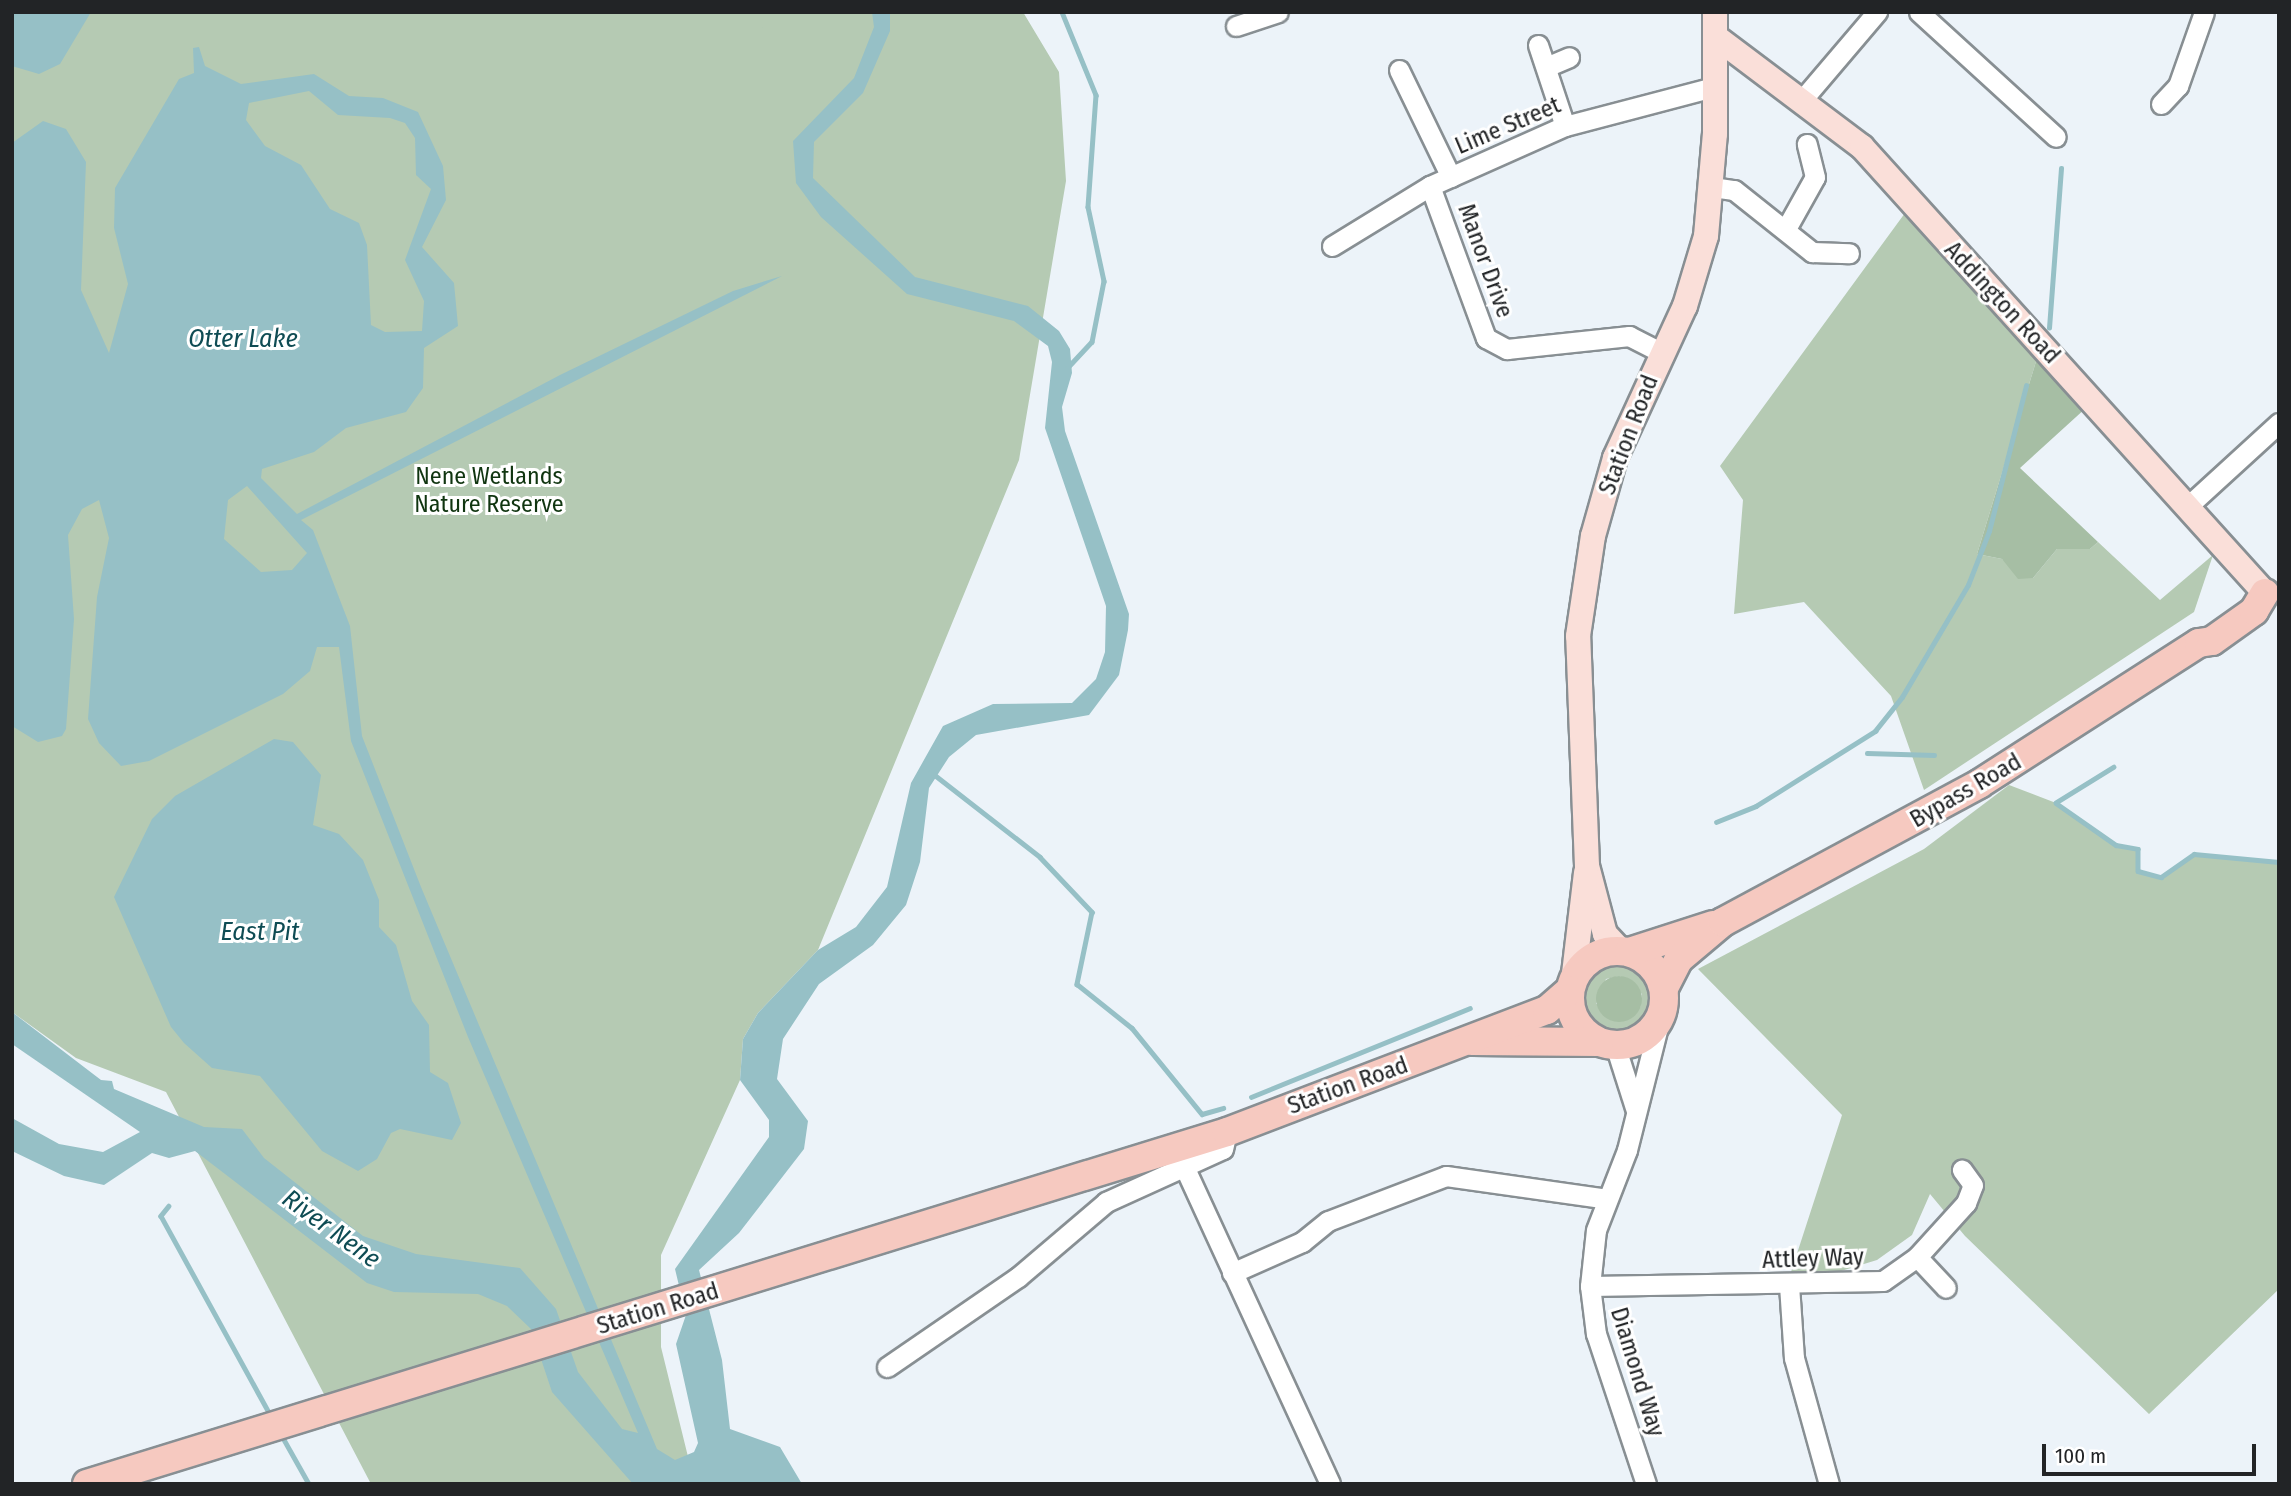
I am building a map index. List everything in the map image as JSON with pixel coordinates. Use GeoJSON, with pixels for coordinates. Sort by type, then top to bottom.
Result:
{"type":"FeatureCollection","features":[{"type":"Feature","properties":{"kind":"highway","name":"Bypass Road"},"geometry":{"type":"LineString","coordinates":[[1662,1002],[1679,959],[1723,922],[1979,784],[2199,643],[2254,611],[2272,587]]}},
{"type":"Feature","properties":{"kind":"highway","name":"Bypass Road"},"geometry":{"type":"LineString","coordinates":[[1624,951],[1723,922]]}},
{"type":"Feature","properties":{"kind":"highway"},"geometry":{"type":"LineString","coordinates":[[1624,951],[1649,962],[1662,1002],[1646,1035],[1607,1043],[1578,1024],[1572,986],[1591,958],[1624,951]]}},
{"type":"Feature","properties":{"kind":"highway","name":"Station Road"},"geometry":{"type":"LineString","coordinates":[[87,1484],[1227,1132],[1547,1010],[1572,986]]}},
{"type":"Feature","properties":{"kind":"highway","name":"Station Road"},"geometry":{"type":"LineString","coordinates":[[1469,1041],[1607,1043]]}},
{"type":"Feature","properties":{"kind":"main road","name":"Station Road"},"geometry":{"type":"LineString","coordinates":[[1572,986],[1587,866],[1578,705],[1583,594],[1615,458],[1698,273],[1712,187],[1717,86],[1715,12]]}},
{"type":"Feature","properties":{"kind":"main road","name":"Addington Road"},"geometry":{"type":"LineString","coordinates":[[1716,37],[1862,147],[2188,506],[2272,587]]}},
{"type":"Feature","properties":{"kind":"main road","name":"Station Road"},"geometry":{"type":"LineString","coordinates":[[1587,866],[1605,934],[1624,951]]}},
{"type":"Feature","properties":{"kind":"street"},"geometry":{"type":"LineString","coordinates":[[1236,26],[1278,12]]}},
{"type":"Feature","properties":{"kind":"street"},"geometry":{"type":"LineString","coordinates":[[1802,100],[1877,12]]}},
{"type":"Feature","properties":{"kind":"street"},"geometry":{"type":"LineString","coordinates":[[1919,12],[2056,137]]}},
{"type":"Feature","properties":{"kind":"street"},"geometry":{"type":"LineString","coordinates":[[2161,104],[2178,86],[2204,12]]}},
{"type":"Feature","properties":{"kind":"street"},"geometry":{"type":"LineString","coordinates":[[1538,45],[1565,126]]}},
{"type":"Feature","properties":{"kind":"street"},"geometry":{"type":"LineString","coordinates":[[1546,67],[1569,57]]}},
{"type":"Feature","properties":{"kind":"street"},"geometry":{"type":"LineString","coordinates":[[1399,70],[1451,177]]}},
{"type":"Feature","properties":{"kind":"street","name":"Lime Street"},"geometry":{"type":"LineString","coordinates":[[1332,246],[1430,186],[1565,126],[1717,86]]}},
{"type":"Feature","properties":{"kind":"street"},"geometry":{"type":"LineString","coordinates":[[1787,227],[1815,177],[1807,144]]}},
{"type":"Feature","properties":{"kind":"street","name":"Manor Drive"},"geometry":{"type":"LineString","coordinates":[[1430,186],[1486,338],[1507,349],[1629,336],[1663,353]]}},
{"type":"Feature","properties":{"kind":"street"},"geometry":{"type":"LineString","coordinates":[[1712,187],[1734,190],[1787,227],[1812,252],[1849,253]]}},
{"type":"Feature","properties":{"kind":"street"},"geometry":{"type":"LineString","coordinates":[[2188,506],[2279,423]]}},
{"type":"Feature","properties":{"kind":"street","name":"Diamond Way"},"geometry":{"type":"LineString","coordinates":[[1646,1484],[1596,1334],[1590,1286],[1607,1199],[1636,1112],[1662,1002]]}},
{"type":"Feature","properties":{"kind":"street"},"geometry":{"type":"LineString","coordinates":[[1607,1043],[1636,1112]]}},
{"type":"Feature","properties":{"kind":"street","name":"Station Road"},"geometry":{"type":"LineString","coordinates":[[887,1367],[1018,1278],[1106,1202],[1183,1164],[1223,1149],[1227,1132]]}},
{"type":"Feature","properties":{"kind":"street"},"geometry":{"type":"LineString","coordinates":[[1183,1164],[1329,1484]]}},
{"type":"Feature","properties":{"kind":"street","name":"Attley Way"},"geometry":{"type":"LineString","coordinates":[[1590,1286],[1789,1285],[1883,1281],[1917,1257],[1972,1195],[1962,1170]]}},
{"type":"Feature","properties":{"kind":"street"},"geometry":{"type":"LineString","coordinates":[[1232,1273],[1302,1242],[1328,1221],[1446,1176],[1607,1199]]}},
{"type":"Feature","properties":{"kind":"street"},"geometry":{"type":"LineString","coordinates":[[1917,1257],[1946,1288]]}},
{"type":"Feature","properties":{"kind":"street"},"geometry":{"type":"LineString","coordinates":[[1789,1285],[1798,1382],[1829,1484]]}},
{"type":"Feature","properties":{"kind":"green space","name":"Nene Wetlands Nature Reserve"},"geometry":{"type":"Polygon","coordinates":[[[12,12],[1023,12],[1059,72],[1066,181],[1019,460],[818,950],[758,1013],[743,1039],[740,1080],[661,1255],[661,1347],[693,1477],[682,1484],[371,1484],[166,1092],[76,1058],[12,1012],[12,12]]]}},
{"type":"Feature","properties":{"kind":"green space"},"geometry":{"type":"Polygon","coordinates":[[[1905,213],[2038,355],[1977,554],[2002,559],[2033,578],[2057,549],[2090,549],[2098,542],[2160,600],[2213,555],[2194,612],[1924,790],[1891,696],[1804,602],[1734,614],[1743,500],[1720,466],[1905,213]]]}},
{"type":"Feature","properties":{"kind":"green space"},"geometry":{"type":"Polygon","coordinates":[[[2038,355],[2087,407],[2020,468],[2098,542],[2090,549],[2057,549],[2033,578],[2018,579],[2002,559],[1977,554],[2038,355]]]}},
{"type":"Feature","properties":{"kind":"green space"},"geometry":{"type":"Polygon","coordinates":[[[2009,785],[2056,803],[2116,845],[2138,849],[2139,871],[2161,877],[2194,854],[2279,862],[2279,1289],[2149,1414],[1965,1236],[1930,1194],[1912,1235],[1877,1260],[1841,1271],[1791,1272],[1842,1115],[1698,969],[1924,849],[2009,785]]]}},
{"type":"Feature","properties":{"kind":"green space"},"geometry":{"type":"Polygon","coordinates":[[[1612,963],[1636,968],[1653,996],[1645,1021],[1624,1034],[1592,1025],[1581,1001],[1590,975],[1612,963]],[[1620,976],[1606,979],[1596,1004],[1640,1008],[1642,994],[1620,976]]]}},
{"type":"Feature","properties":{"kind":"green space"},"geometry":{"type":"Polygon","coordinates":[[[1619,976],[1635,983],[1642,999],[1635,1015],[1619,1022],[1603,1015],[1596,999],[1603,983],[1619,976]]]}},
{"type":"Feature","properties":{"kind":"water"},"geometry":{"type":"Polygon","coordinates":[[[12,12],[91,12],[60,64],[39,74],[12,66],[12,12]]]}},
{"type":"Feature","properties":{"kind":"water","name":"Otter Lake"},"geometry":{"type":"Polygon","coordinates":[[[872,12],[890,12],[890,31],[863,93],[814,142],[813,178],[915,277],[1028,306],[1059,331],[1070,349],[1072,373],[1062,407],[1065,431],[1129,614],[1128,630],[1119,675],[1089,715],[976,735],[949,757],[929,788],[920,862],[906,905],[873,945],[819,984],[783,1039],[777,1079],[808,1121],[804,1149],[739,1233],[699,1270],[722,1360],[730,1429],[780,1447],[802,1484],[633,1484],[552,1392],[531,1329],[507,1306],[478,1294],[394,1292],[367,1283],[195,1151],[169,1158],[152,1153],[104,1185],[64,1176],[12,1151],[12,1118],[59,1144],[103,1152],[140,1132],[12,1044],[12,1012],[101,1080],[112,1081],[114,1089],[204,1127],[242,1129],[264,1158],[363,1236],[416,1254],[520,1268],[556,1309],[578,1372],[622,1429],[638,1433],[468,1037],[351,741],[339,647],[317,647],[310,671],[283,694],[149,761],[121,766],[99,743],[88,719],[97,597],[109,538],[99,500],[82,509],[68,535],[74,619],[66,729],[62,736],[38,742],[12,726],[12,143],[43,121],[66,129],[86,162],[81,290],[109,353],[128,284],[114,228],[115,188],[179,79],[194,73],[193,48],[199,47],[205,66],[241,84],[314,74],[349,96],[383,98],[418,112],[443,166],[446,200],[422,247],[454,283],[458,326],[424,348],[423,388],[406,412],[346,428],[314,452],[262,469],[261,478],[297,514],[560,375],[733,291],[782,276],[301,520],[313,530],[350,626],[362,736],[421,887],[657,1449],[675,1460],[694,1452],[698,1443],[676,1344],[686,1315],[675,1269],[769,1137],[769,1120],[740,1080],[743,1039],[758,1013],[818,950],[856,927],[887,887],[911,783],[943,726],[993,704],[1072,703],[1096,679],[1105,652],[1106,606],[1045,428],[1052,362],[1048,346],[1014,321],[907,294],[821,217],[796,183],[793,141],[854,78],[874,27],[872,12]],[[309,91],[249,103],[246,120],[265,146],[301,165],[330,209],[359,223],[367,245],[371,325],[385,332],[422,331],[424,301],[405,260],[431,189],[416,175],[415,138],[405,123],[390,118],[338,115],[309,91]],[[247,486],[228,500],[224,539],[261,572],[292,570],[307,553],[247,486]]]}},
{"type":"Feature","properties":{"kind":"water","name":"East Pit"},"geometry":{"type":"Polygon","coordinates":[[[274,739],[293,742],[321,775],[313,825],[339,834],[363,860],[379,900],[379,927],[396,945],[412,1001],[429,1025],[430,1072],[448,1083],[461,1123],[452,1140],[400,1129],[391,1133],[377,1159],[358,1171],[322,1151],[260,1076],[212,1068],[184,1043],[171,1027],[114,897],[152,819],[175,796],[274,739]]]}},
{"type":"Feature","properties":{"kind":"waterway"},"geometry":{"type":"LineString","coordinates":[[1062,12],[1096,95],[1088,207],[1104,281],[1092,342],[1068,368]]}},
{"type":"Feature","properties":{"kind":"waterway"},"geometry":{"type":"LineString","coordinates":[[2049,328],[2061,168]]}},
{"type":"Feature","properties":{"kind":"waterway"},"geometry":{"type":"LineString","coordinates":[[1716,822],[1756,806],[1875,731],[1902,697],[1968,585],[1989,531],[2026,386]]}},
{"type":"Feature","properties":{"kind":"waterway"},"geometry":{"type":"LineString","coordinates":[[1867,753],[1934,755]]}},
{"type":"Feature","properties":{"kind":"waterway"},"geometry":{"type":"LineString","coordinates":[[2114,767],[2056,803],[2116,845],[2138,849],[2138,871],[2161,877],[2194,854],[2279,862]]}},
{"type":"Feature","properties":{"kind":"waterway"},"geometry":{"type":"LineString","coordinates":[[931,772],[1040,857],[1092,912],[1077,984],[1132,1028],[1202,1114],[1223,1108]]}},
{"type":"Feature","properties":{"kind":"waterway"},"geometry":{"type":"LineString","coordinates":[[1251,1097],[1470,1008]]}},
{"type":"Feature","properties":{"kind":"waterway"},"geometry":{"type":"LineString","coordinates":[[169,1206],[161,1216],[271,1416]]}},
{"type":"Feature","properties":{"kind":"waterway"},"geometry":{"type":"LineString","coordinates":[[282,1436],[309,1484]]}},
{"type":"Feature","properties":{"kind":"water label","name":"River Nene"},"geometry":{"type":"Point","coordinates":[331,1229]}}]}
